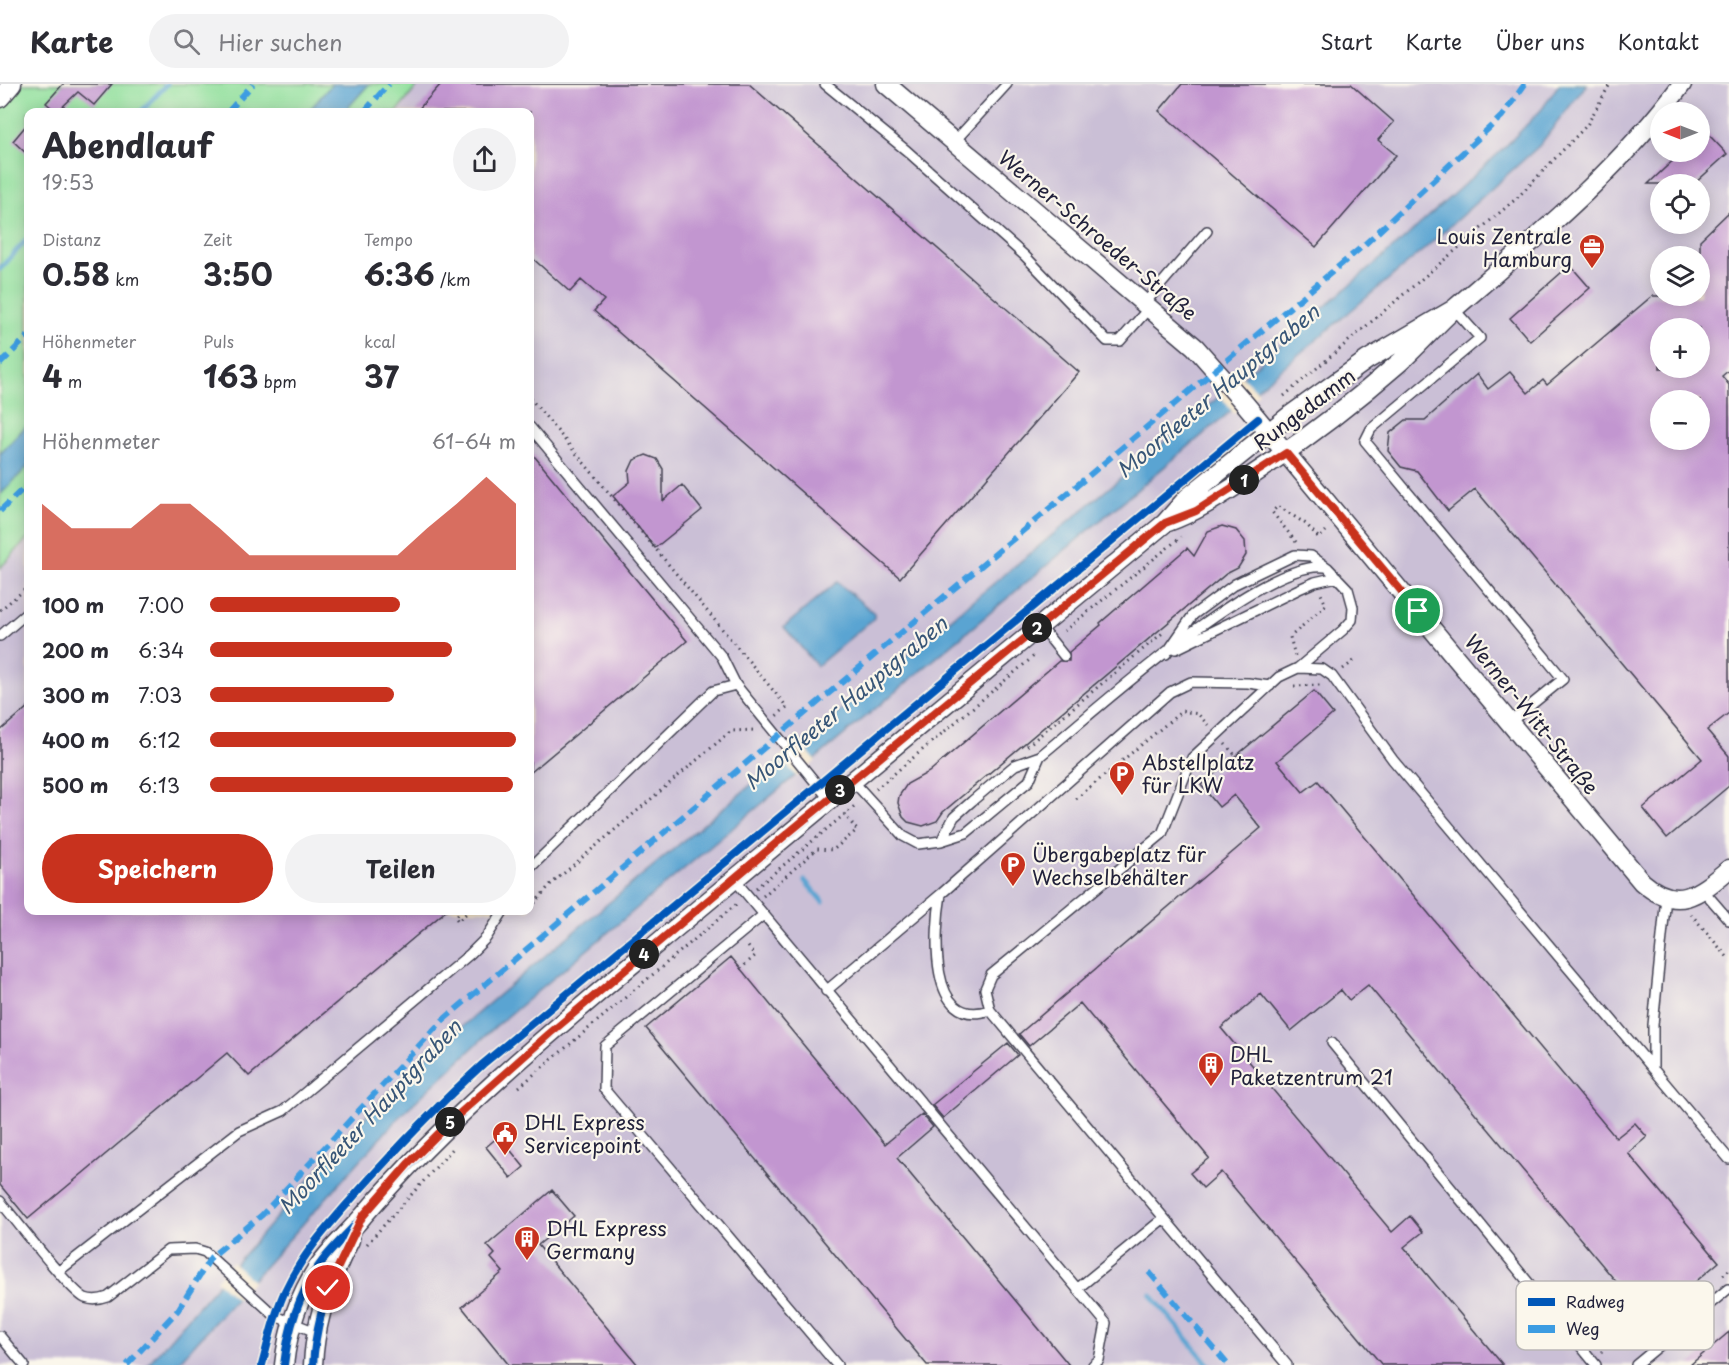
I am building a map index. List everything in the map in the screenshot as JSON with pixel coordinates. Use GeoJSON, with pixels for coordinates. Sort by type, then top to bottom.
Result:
{"type":"FeatureCollection","features":[{"type":"Feature","properties":{"kind":"street"},"geometry":{"type":"LineString","coordinates":[[0,98],[12,84]]}},
{"type":"Feature","properties":{"kind":"street","name":"Werner-Schroeder-Straße"},"geometry":{"type":"LineString","coordinates":[[886,84],[1195,347],[1258,419]]}},
{"type":"Feature","properties":{"kind":"street","name":"Rungedamm"},"geometry":{"type":"LineString","coordinates":[[1165,523],[1196,511],[1286,453],[1400,362],[1455,309],[1528,248],[1593,186],[1648,126],[1682,84]]}},
{"type":"Feature","properties":{"kind":"street","name":"Rungedamm"},"geometry":{"type":"LineString","coordinates":[[284,1365],[291,1324],[302,1293],[321,1263],[409,1163],[449,1123],[549,1034],[829,799],[1165,523],[1258,419],[1455,309]]}},
{"type":"Feature","properties":{"kind":"street","name":"Werner-Witt-Straße"},"geometry":{"type":"LineString","coordinates":[[1258,419],[1642,882],[1673,897]]}},
{"type":"Feature","properties":{"kind":"street"},"geometry":{"type":"LineString","coordinates":[[1673,897],[1703,890],[1729,869]]}},
{"type":"Feature","properties":{"kind":"street","name":"Rungedamm"},"geometry":{"type":"LineString","coordinates":[[313,1365],[316,1332],[328,1288],[362,1217]]}},
{"type":"Feature","properties":{"kind":"lane"},"geometry":{"type":"LineString","coordinates":[[825,84],[907,151],[1025,256],[1107,341],[1120,341],[1208,231]]}},
{"type":"Feature","properties":{"kind":"lane"},"geometry":{"type":"LineString","coordinates":[[954,142],[1007,84]]}},
{"type":"Feature","properties":{"kind":"lane"},"geometry":{"type":"LineString","coordinates":[[1455,309],[1480,338],[1371,429],[1365,441],[1563,679],[1509,723]]}},
{"type":"Feature","properties":{"kind":"lane"},"geometry":{"type":"LineString","coordinates":[[534,432],[722,657],[736,685],[829,799]]}},
{"type":"Feature","properties":{"kind":"lane"},"geometry":{"type":"LineString","coordinates":[[1166,654],[1193,615],[1234,584],[1285,558],[1301,554],[1311,556],[1328,568],[1348,589],[1353,607],[1352,620],[1298,668],[1280,677],[1192,758],[1162,834],[991,975],[985,989],[990,1010],[1287,1365]]}},
{"type":"Feature","properties":{"kind":"lane"},"geometry":{"type":"LineString","coordinates":[[941,841],[954,817],[1015,765],[1040,756],[1166,654],[1241,598],[1308,568],[1328,568]]}},
{"type":"Feature","properties":{"kind":"lane"},"geometry":{"type":"LineString","coordinates":[[1166,654],[1207,636],[1299,589],[1315,582],[1337,577]]}},
{"type":"Feature","properties":{"kind":"lane"},"geometry":{"type":"LineString","coordinates":[[0,636],[24,615]]}},
{"type":"Feature","properties":{"kind":"lane"},"geometry":{"type":"LineString","coordinates":[[1040,626],[1064,656]]}},
{"type":"Feature","properties":{"kind":"lane"},"geometry":{"type":"LineString","coordinates":[[1298,668],[1310,666],[1322,669],[1332,676],[1393,760],[1729,1159]]}},
{"type":"Feature","properties":{"kind":"lane"},"geometry":{"type":"LineString","coordinates":[[826,992],[1170,693],[1191,682],[1239,682],[1270,686]]}},
{"type":"Feature","properties":{"kind":"lane"},"geometry":{"type":"LineString","coordinates":[[534,864],[702,701],[719,688],[736,685]]}},
{"type":"Feature","properties":{"kind":"lane"},"geometry":{"type":"LineString","coordinates":[[852,780],[903,836],[918,843],[941,841],[966,833],[1029,781],[1040,756]]}},
{"type":"Feature","properties":{"kind":"lane"},"geometry":{"type":"LineString","coordinates":[[734,879],[762,916],[1106,1323],[1099,1360],[1093,1365]]}},
{"type":"Feature","properties":{"kind":"lane"},"geometry":{"type":"LineString","coordinates":[[1703,890],[1729,920]]}},
{"type":"Feature","properties":{"kind":"lane"},"geometry":{"type":"LineString","coordinates":[[941,894],[937,920],[939,975],[943,990],[952,1002],[966,1011],[978,1014],[990,1010]]}},
{"type":"Feature","properties":{"kind":"lane"},"geometry":{"type":"LineString","coordinates":[[1653,1069],[1653,1025],[1673,897]]}},
{"type":"Feature","properties":{"kind":"lane"},"geometry":{"type":"LineString","coordinates":[[59,1271],[239,1131],[283,1111],[334,1070],[470,954],[486,938],[501,915]]}},
{"type":"Feature","properties":{"kind":"lane"},"geometry":{"type":"LineString","coordinates":[[762,916],[605,1046],[604,1089],[837,1365]]}},
{"type":"Feature","properties":{"kind":"lane"},"geometry":{"type":"LineString","coordinates":[[1332,1043],[1527,1281]]}},
{"type":"Feature","properties":{"kind":"lane"},"geometry":{"type":"LineString","coordinates":[[0,1201],[81,1296],[100,1300],[119,1291],[168,1250],[195,1249],[205,1252],[275,1316],[316,1332]]}},
{"type":"Feature","properties":{"kind":"lane"},"geometry":{"type":"LineString","coordinates":[[1077,1289],[1164,1218]]}},
{"type":"Feature","properties":{"kind":"lane"},"geometry":{"type":"LineString","coordinates":[[1714,1300],[1728,1288]]}},
{"type":"Feature","properties":{"kind":"lane"},"geometry":{"type":"LineString","coordinates":[[0,1336],[24,1365]]}},
{"type":"Feature","properties":{"kind":"lane"},"geometry":{"type":"LineString","coordinates":[[1583,1350],[1594,1363]]}},
{"type":"Feature","properties":{"kind":"lane"},"geometry":{"type":"LineString","coordinates":[[1636,1365],[1654,1350]]}},
{"type":"Feature","properties":{"kind":"path"},"geometry":{"type":"LineString","coordinates":[[1258,419],[1516,198],[1587,125],[1610,84]]}},
{"type":"Feature","properties":{"kind":"path"},"geometry":{"type":"LineString","coordinates":[[534,403],[787,707],[769,723],[756,730],[730,731],[550,885],[534,904]]}},
{"type":"Feature","properties":{"kind":"path"},"geometry":{"type":"LineString","coordinates":[[518,1088],[1052,641],[1186,533]]}},
{"type":"Feature","properties":{"kind":"path"},"geometry":{"type":"LineString","coordinates":[[0,610],[24,589]]}},
{"type":"Feature","properties":{"kind":"path"},"geometry":{"type":"LineString","coordinates":[[1290,687],[1302,684],[1320,685]]}},
{"type":"Feature","properties":{"kind":"path"},"geometry":{"type":"LineString","coordinates":[[1076,799],[1182,711],[1198,714],[1236,756]]}},
{"type":"Feature","properties":{"kind":"path"},"geometry":{"type":"LineString","coordinates":[[1225,744],[1233,737]]}},
{"type":"Feature","properties":{"kind":"path"},"geometry":{"type":"LineString","coordinates":[[753,904],[817,849],[833,850],[857,830],[844,814]]}},
{"type":"Feature","properties":{"kind":"path"},"geometry":{"type":"LineString","coordinates":[[1673,897],[1729,960]]}},
{"type":"Feature","properties":{"kind":"path"},"geometry":{"type":"LineString","coordinates":[[456,915],[454,917],[458,921],[465,915]]}},
{"type":"Feature","properties":{"kind":"path"},"geometry":{"type":"LineString","coordinates":[[739,935],[755,956],[740,969]]}},
{"type":"Feature","properties":{"kind":"path"},"geometry":{"type":"LineString","coordinates":[[361,1250],[462,1138]]}},
{"type":"Feature","properties":{"kind":"path"},"geometry":{"type":"LineString","coordinates":[[1723,1275],[1729,1270]]}},
{"type":"Feature","properties":{"kind":"path"},"geometry":{"type":"LineString","coordinates":[[1594,1363],[1607,1350]]}},
{"type":"Feature","properties":{"kind":"shaded area"},"geometry":{"type":"Polygon","coordinates":[[[419,84],[1729,84],[1729,1365],[0,1365],[0,568],[24,542],[24,915],[534,915],[534,108],[400,108],[419,84]]]}},
{"type":"Feature","properties":{"kind":"green space"},"geometry":{"type":"Polygon","coordinates":[[[0,84],[332,84],[311,108],[24,108],[24,428],[0,454],[0,84]]]}},
{"type":"Feature","properties":{"kind":"green space"},"geometry":{"type":"Polygon","coordinates":[[[369,84],[419,84],[400,108],[348,108],[369,84]]]}},
{"type":"Feature","properties":{"kind":"green space"},"geometry":{"type":"Polygon","coordinates":[[[24,470],[24,542],[0,568],[0,495],[24,470]]]}},
{"type":"Feature","properties":{"kind":"water"},"geometry":{"type":"Polygon","coordinates":[[[332,84],[369,84],[348,108],[311,108],[332,84]]]}},
{"type":"Feature","properties":{"kind":"water","name":"Moorfleeter Hauptgraben"},"geometry":{"type":"Polygon","coordinates":[[[1559,84],[1587,84],[1539,146],[1421,252],[495,1027],[400,1116],[176,1365],[147,1365],[359,1123],[417,1065],[547,954],[1244,376],[1406,237],[1501,151],[1542,109],[1559,84]]]}},
{"type":"Feature","properties":{"kind":"water"},"geometry":{"type":"Polygon","coordinates":[[[24,428],[24,470],[0,495],[0,454],[24,428]]]}},
{"type":"Feature","properties":{"kind":"water"},"geometry":{"type":"Polygon","coordinates":[[[837,582],[874,613],[874,618],[817,666],[784,627],[837,582]]]}},
{"type":"Feature","properties":{"kind":"pier"},"geometry":{"type":"Polygon","coordinates":[[[1240,374],[1259,393],[1234,414],[1218,393],[1240,374]]]}},
{"type":"Feature","properties":{"kind":"pier"},"geometry":{"type":"Polygon","coordinates":[[[799,741],[816,761],[797,777],[780,757],[799,741]]]}},
{"type":"Feature","properties":{"kind":"pier"},"geometry":{"type":"Polygon","coordinates":[[[232,1262],[253,1281],[237,1299],[216,1280],[232,1262]]]}},
{"type":"Feature","properties":{"kind":"building"},"geometry":{"type":"Polygon","coordinates":[[[63,84],[112,84],[94,105],[78,92],[61,108],[52,108],[46,103],[63,84]]]}},
{"type":"Feature","properties":{"kind":"building"},"geometry":{"type":"Polygon","coordinates":[[[441,84],[749,84],[1079,372],[900,578],[594,311],[604,300],[581,280],[570,292],[534,260],[534,108],[420,108],[441,84]]]}},
{"type":"Feature","properties":{"kind":"building"},"geometry":{"type":"Polygon","coordinates":[[[1182,84],[1351,84],[1394,122],[1378,140],[1396,155],[1316,247],[1159,111],[1182,84]]]}},
{"type":"Feature","properties":{"kind":"building"},"geometry":{"type":"Polygon","coordinates":[[[24,128],[24,151],[13,141],[24,128]]]}},
{"type":"Feature","properties":{"kind":"building"},"geometry":{"type":"Polygon","coordinates":[[[1710,136],[1727,154],[1705,174],[1659,174],[1671,162],[1710,162],[1710,136]]]}},
{"type":"Feature","properties":{"kind":"building"},"geometry":{"type":"Polygon","coordinates":[[[1729,212],[1729,370],[1722,376],[1729,385],[1729,713],[1707,730],[1729,756],[1729,786],[1667,838],[1643,808],[1702,759],[1475,489],[1448,511],[1417,471],[1401,467],[1388,451],[1390,433],[1406,420],[1425,420],[1477,374],[1488,389],[1510,372],[1528,393],[1543,380],[1547,385],[1650,298],[1650,306],[1710,306],[1710,246],[1700,246],[1700,240],[1706,234],[1710,234],[1710,230],[1729,212]]]}},
{"type":"Feature","properties":{"kind":"building"},"geometry":{"type":"Polygon","coordinates":[[[1570,265],[1590,288],[1530,341],[1510,318],[1570,265]]]}},
{"type":"Feature","properties":{"kind":"building"},"geometry":{"type":"Polygon","coordinates":[[[646,455],[657,459],[663,469],[663,501],[682,485],[702,510],[655,548],[613,496],[630,482],[629,471],[634,460],[646,455]]]}},
{"type":"Feature","properties":{"kind":"building"},"geometry":{"type":"Polygon","coordinates":[[[534,456],[687,641],[534,770],[534,456]]]}},
{"type":"Feature","properties":{"kind":"building"},"geometry":{"type":"Polygon","coordinates":[[[1222,526],[1236,530],[1245,541],[1246,555],[1238,568],[1226,574],[943,812],[937,821],[923,826],[908,822],[903,817],[898,803],[899,796],[907,784],[929,772],[1059,661],[1069,661],[1069,652],[1101,625],[1100,623],[1187,548],[1194,556],[1208,531],[1222,526]]]}},
{"type":"Feature","properties":{"kind":"building","name":"DHL Paketzentrum 21"},"geometry":{"type":"Polygon","coordinates":[[[1314,691],[1333,714],[1277,761],[1303,792],[1318,781],[1616,1138],[1635,1123],[1647,1137],[1628,1153],[1719,1262],[1696,1281],[1616,1281],[1368,985],[1349,1000],[1341,990],[1291,1031],[1261,994],[1221,1028],[1392,1232],[1410,1216],[1423,1232],[1404,1247],[1503,1365],[1382,1365],[1221,1172],[1203,1188],[1190,1173],[1209,1158],[1080,1003],[1029,1046],[1019,1034],[1261,828],[1234,795],[1219,807],[1201,785],[1314,691]]]}},
{"type":"Feature","properties":{"kind":"building"},"geometry":{"type":"Polygon","coordinates":[[[24,710],[24,915],[441,915],[249,1076],[227,1053],[28,1219],[0,1185],[0,731],[24,710]]]}},
{"type":"Feature","properties":{"kind":"building"},"geometry":{"type":"Polygon","coordinates":[[[731,957],[885,1144],[922,1114],[933,1127],[897,1158],[1069,1365],[927,1365],[646,1028],[731,957]]]}},
{"type":"Feature","properties":{"kind":"building"},"geometry":{"type":"Polygon","coordinates":[[[1008,1043],[1018,1055],[943,1118],[932,1105],[1008,1043]]]}},
{"type":"Feature","properties":{"kind":"building","name":"DHL Express Servicepoint"},"geometry":{"type":"Polygon","coordinates":[[[499,1136],[524,1167],[511,1178],[486,1147],[499,1136]]]}},
{"type":"Feature","properties":{"kind":"building"},"geometry":{"type":"Polygon","coordinates":[[[552,1190],[574,1216],[538,1245],[638,1365],[509,1365],[462,1307],[503,1272],[491,1258],[495,1254],[487,1245],[552,1190]]]}},
{"type":"Feature","properties":{"kind":"building"},"geometry":{"type":"Polygon","coordinates":[[[1729,1332],[1729,1365],[1690,1365],[1708,1350],[1714,1350],[1714,1345],[1729,1332]]]}},
{"type":"Feature","properties":{"kind":"waterway"},"geometry":{"type":"LineString","coordinates":[[145,108],[167,84]]}},
{"type":"Feature","properties":{"kind":"waterway"},"geometry":{"type":"LineString","coordinates":[[0,269],[24,242]]}},
{"type":"Feature","properties":{"kind":"waterway"},"geometry":{"type":"LineString","coordinates":[[805,881],[823,902]]}},
{"type":"Feature","properties":{"kind":"waterway"},"geometry":{"type":"LineString","coordinates":[[1151,1295],[1209,1365]]}},
{"type":"Feature","properties":{"kind":"marked path"},"geometry":{"type":"LineString","coordinates":[[232,108],[253,84]]}},
{"type":"Feature","properties":{"kind":"marked path"},"geometry":{"type":"LineString","coordinates":[[368,108],[389,84]]}},
{"type":"Feature","properties":{"kind":"marked path"},"geometry":{"type":"LineString","coordinates":[[127,1365],[178,1310],[211,1257],[262,1215],[442,1021],[779,735],[1363,246],[1502,116],[1525,84]]}},
{"type":"Feature","properties":{"kind":"marked path"},"geometry":{"type":"LineString","coordinates":[[0,364],[24,340]]}},
{"type":"Feature","properties":{"kind":"marked path"},"geometry":{"type":"LineString","coordinates":[[0,511],[24,488]]}},
{"type":"Feature","properties":{"kind":"marked path"},"geometry":{"type":"LineString","coordinates":[[1149,1272],[1228,1365]]}},
{"type":"Feature","properties":{"kind":"cycle path"},"geometry":{"type":"LineString","coordinates":[[262,1365],[281,1300],[308,1252],[335,1217],[386,1161],[466,1080],[1258,419]]}},
{"type":"Feature","properties":{"kind":"cycle path"},"geometry":{"type":"LineString","coordinates":[[284,1365],[295,1314],[318,1267],[396,1179],[466,1109],[616,978],[1165,523]]}},
{"type":"Feature","properties":{"kind":"cycle path"},"geometry":{"type":"LineString","coordinates":[[313,1365],[317,1331],[325,1298],[352,1236]]}},
{"type":"Feature","properties":{"kind":"place","name":"Louis Zentrale Hamburg"},"geometry":{"type":"Point","coordinates":[1592,270]}},
{"type":"Feature","properties":{"kind":"place","name":"Abstellplatz für LKW"},"geometry":{"type":"Point","coordinates":[1122,797]}},
{"type":"Feature","properties":{"kind":"place","name":"Übergabeplatz für Wechselbehälter"},"geometry":{"type":"Point","coordinates":[1013,888]}},
{"type":"Feature","properties":{"kind":"place","name":"DHL Paketzentrum 21"},"geometry":{"type":"Point","coordinates":[1211,1088]}},
{"type":"Feature","properties":{"kind":"place","name":"DHL Express Servicepoint"},"geometry":{"type":"Point","coordinates":[505,1157]}},
{"type":"Feature","properties":{"kind":"place","name":"DHL Express Germany"},"geometry":{"type":"Point","coordinates":[527,1262]}},
{"type":"Feature","properties":{"kind":"route"},"geometry":{"type":"LineString","coordinates":[[328,1288],[334,1271],[362,1217],[390,1183],[449,1123],[549,1034],[787,834],[1165,523],[1196,511],[1286,453],[1418,611]]}}]}
